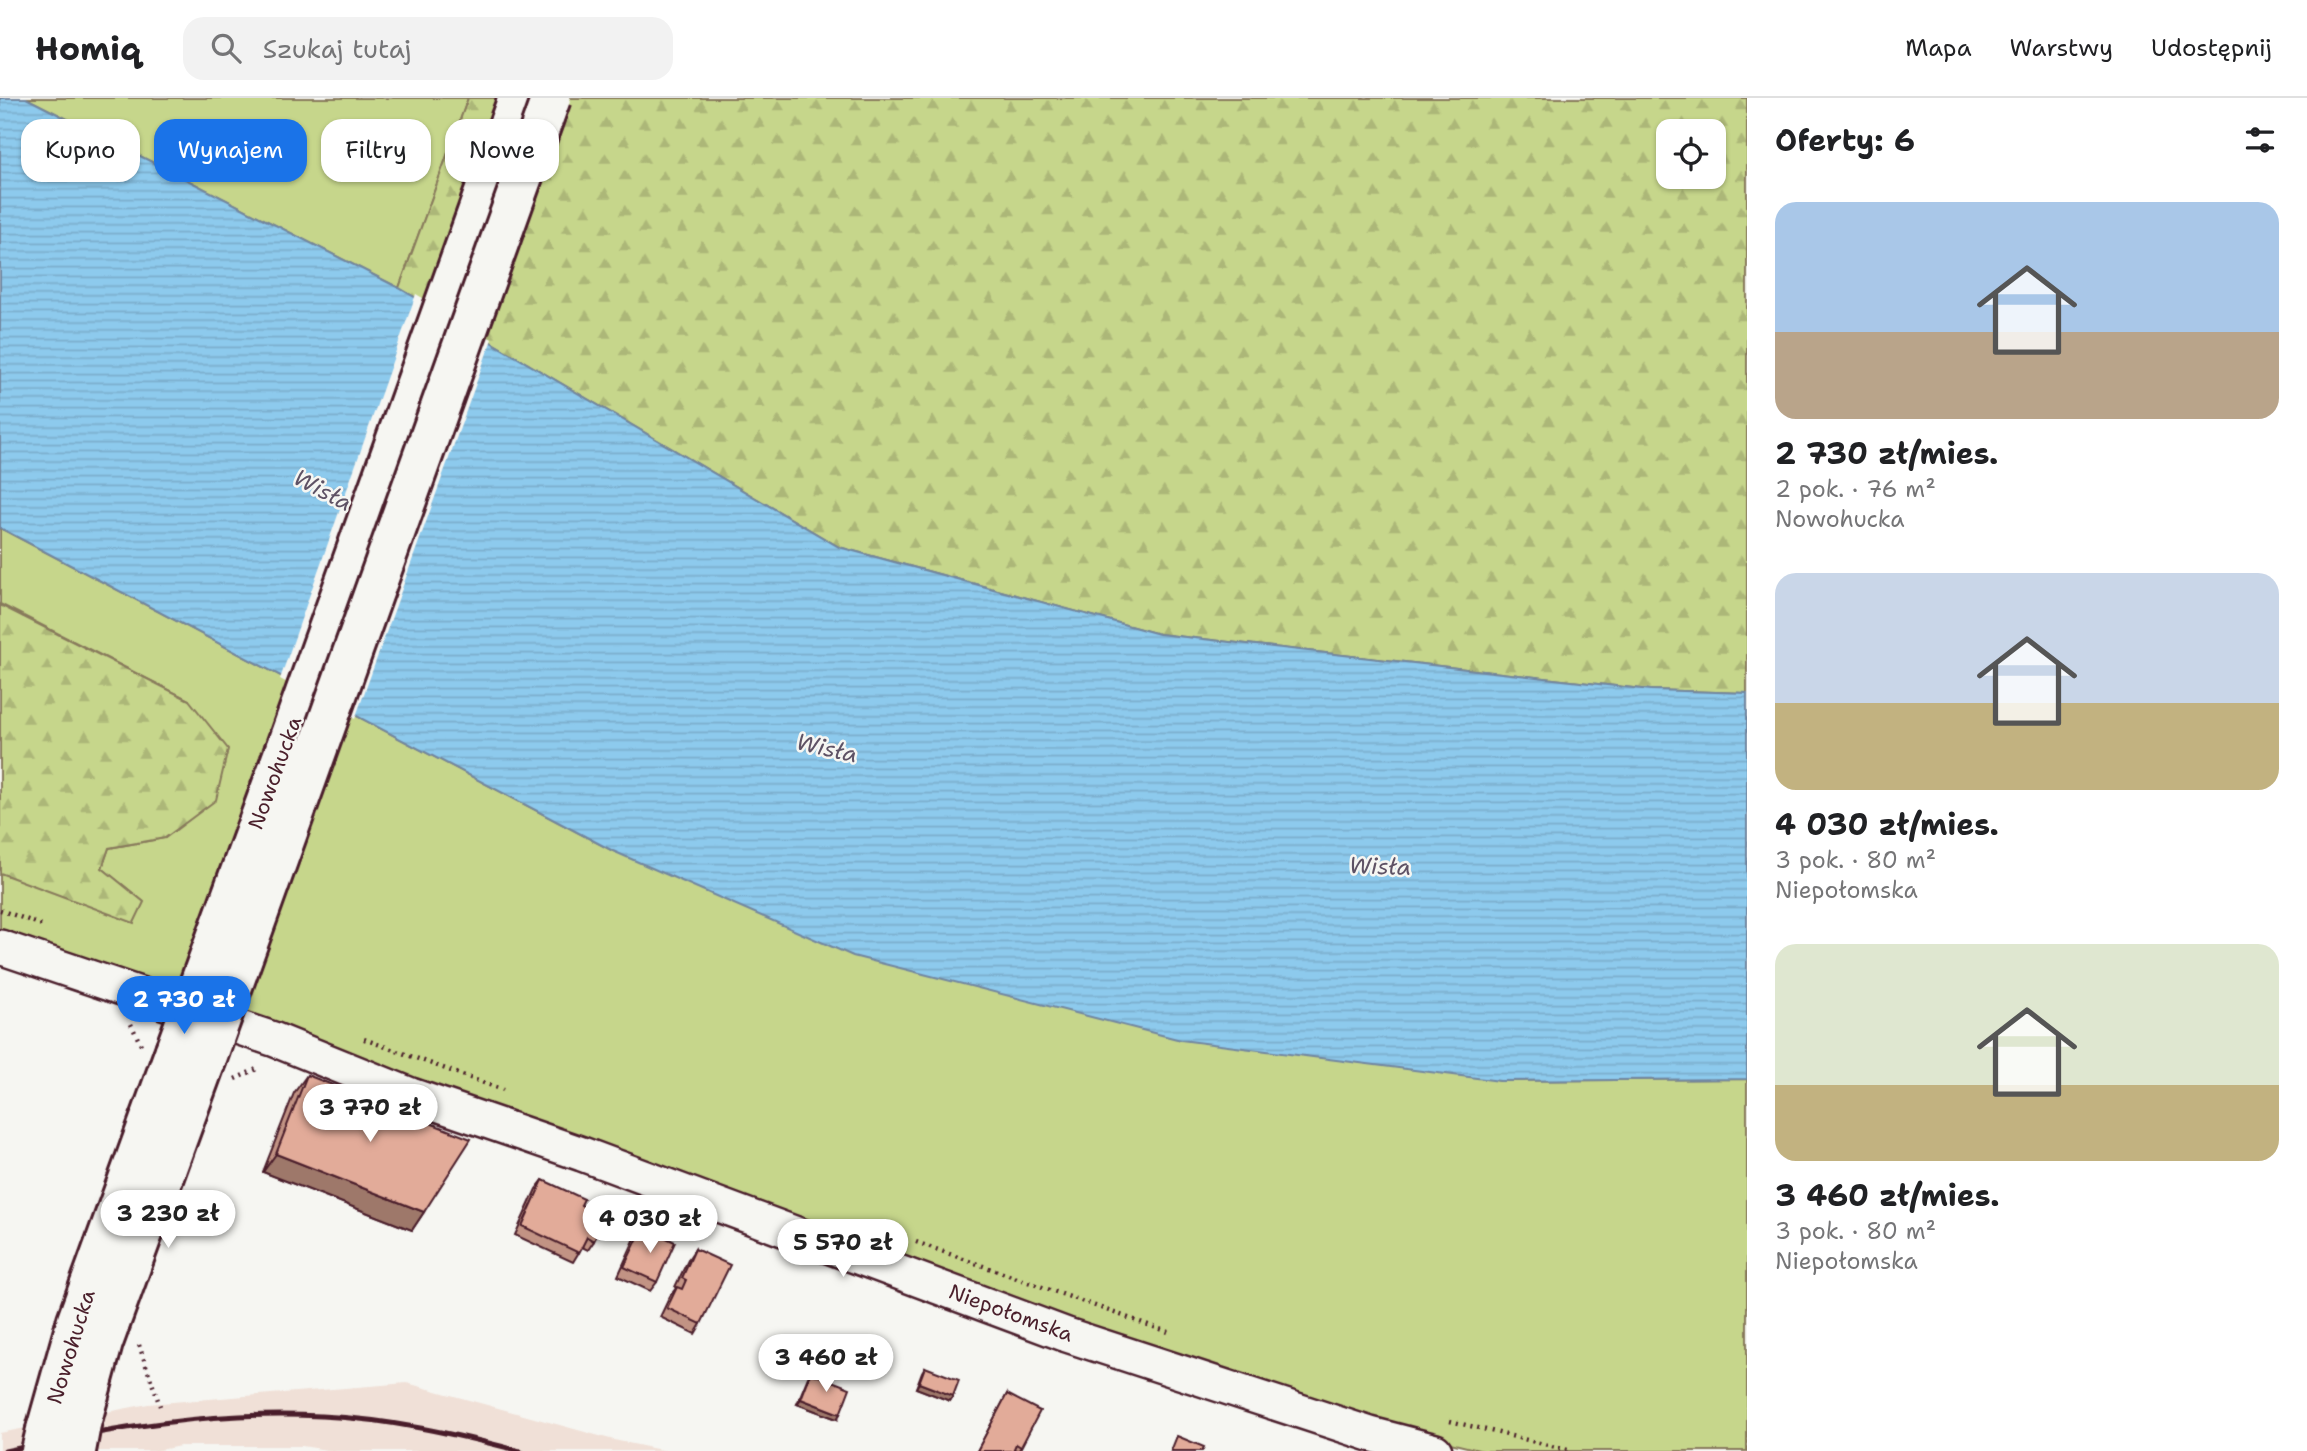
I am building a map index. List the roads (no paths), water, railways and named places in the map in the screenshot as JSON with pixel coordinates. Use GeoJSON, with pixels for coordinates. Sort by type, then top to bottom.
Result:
{"type":"FeatureCollection","features":[{"type":"Feature","properties":{"kind":"main road","name":"Nowohucka"},"geometry":{"type":"LineString","coordinates":[[205,1063],[518,98]]}},
{"type":"Feature","properties":{"kind":"main road","name":"Nowohucka"},"geometry":{"type":"LineString","coordinates":[[61,1439],[103,1343],[551,98]]}},
{"type":"Feature","properties":{"kind":"street","name":"Niepołomska"},"geometry":{"type":"LineString","coordinates":[[0,947],[261,1035],[411,1095],[594,1158],[1067,1335],[1370,1434],[1435,1451]]}},
{"type":"Feature","properties":{"kind":"water","name":"Wisła"},"geometry":{"type":"Polygon","coordinates":[[[0,98],[26,98],[67,119],[21,119],[21,182],[140,182],[140,156],[154,163],[154,182],[191,182],[399,288],[839,547],[1159,634],[1651,690],[1747,693],[1747,1079],[1500,1081],[1181,1040],[853,956],[613,851],[0,528],[0,98]]]}},
{"type":"Feature","properties":{"kind":"railway"},"geometry":{"type":"LineString","coordinates":[[5,1451],[162,1423],[281,1415],[397,1424],[520,1451]]}}]}
